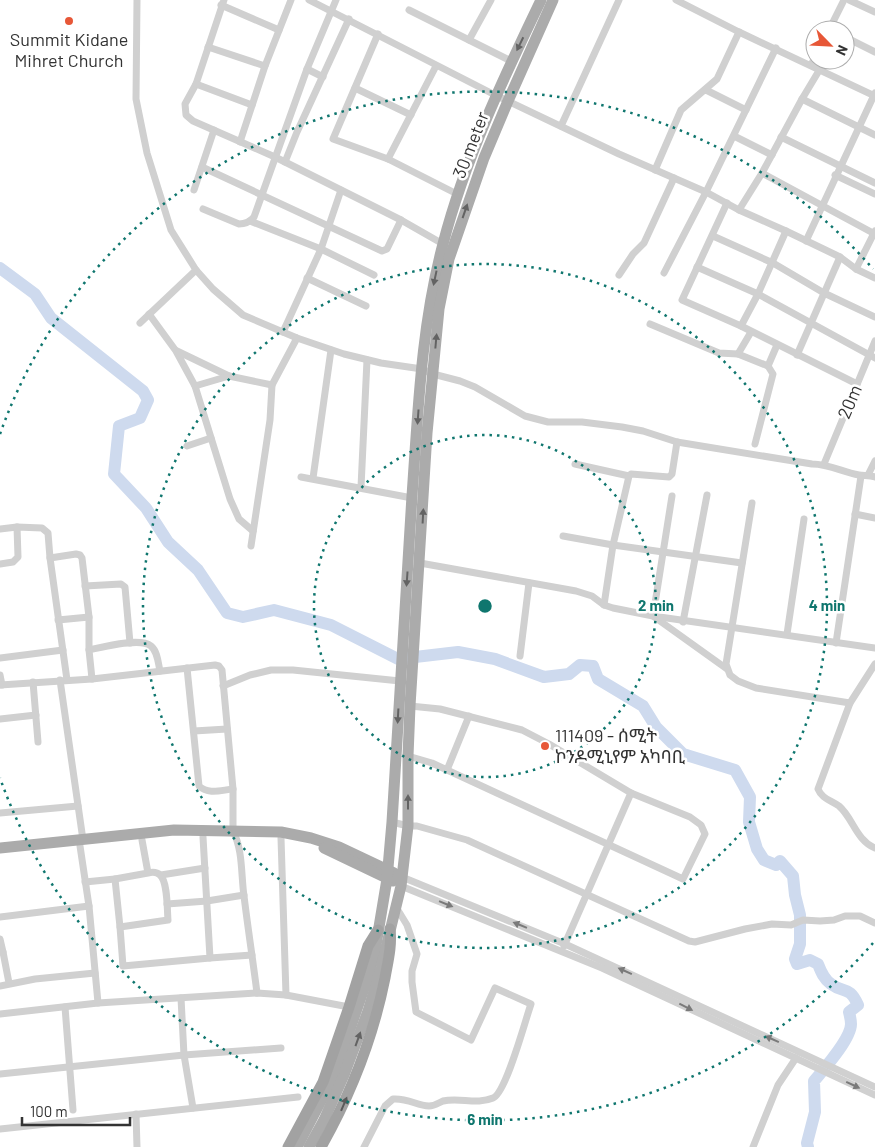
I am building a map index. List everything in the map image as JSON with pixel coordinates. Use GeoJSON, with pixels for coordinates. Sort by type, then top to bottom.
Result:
{"type":"FeatureCollection","features":[{"type":"Feature","properties":{"kind":"highway"},"geometry":{"type":"LineString","coordinates":[[321,1147],[339,1116],[361,1064],[380,1000],[390,952],[390,929]]}},
{"type":"Feature","properties":{"kind":"highway"},"geometry":{"type":"LineString","coordinates":[[288,1147],[323,1082],[368,946],[378,930]]}},
{"type":"Feature","properties":{"kind":"main road"},"geometry":{"type":"LineString","coordinates":[[297,1147],[333,1078],[390,929],[402,882],[408,826],[410,706],[407,668],[412,498],[422,369],[429,308],[443,244],[458,194],[495,95],[541,0]]}},
{"type":"Feature","properties":{"kind":"main road","name":"30 meter"},"geometry":{"type":"LineString","coordinates":[[408,651],[420,563],[427,433],[439,309],[449,259],[481,166],[553,0]]}},
{"type":"Feature","properties":{"kind":"main road"},"geometry":{"type":"LineString","coordinates":[[309,1147],[324,1120],[344,1074],[368,1011],[380,952],[378,930],[388,874],[400,681],[407,668]]}},
{"type":"Feature","properties":{"kind":"main road"},"geometry":{"type":"LineString","coordinates":[[0,854],[174,830],[282,838],[324,848],[388,874]]}},
{"type":"Feature","properties":{"kind":"main road"},"geometry":{"type":"LineString","coordinates":[[0,848],[281,832],[311,838],[339,847],[366,859],[402,882]]}},
{"type":"Feature","properties":{"kind":"main road"},"geometry":{"type":"LineString","coordinates":[[366,859],[379,857],[390,847]]}},
{"type":"Feature","properties":{"kind":"street"},"geometry":{"type":"LineString","coordinates":[[137,0],[135,41],[136,99],[142,132],[171,230],[196,270],[213,290],[243,315],[331,350],[367,360],[422,369],[475,386],[525,416],[548,422],[582,422],[622,427],[643,431],[677,442],[812,464],[824,464],[868,476]]}},
{"type":"Feature","properties":{"kind":"street"},"geometry":{"type":"LineString","coordinates":[[240,142],[265,66],[291,0]]}},
{"type":"Feature","properties":{"kind":"street"},"geometry":{"type":"LineString","coordinates":[[309,0],[495,95],[706,192],[739,210],[840,258],[856,269],[875,278]]}},
{"type":"Feature","properties":{"kind":"street"},"geometry":{"type":"LineString","coordinates":[[203,209],[239,224],[250,222],[254,217],[307,69],[336,0]]}},
{"type":"Feature","properties":{"kind":"street"},"geometry":{"type":"LineString","coordinates":[[561,126],[619,0]]}},
{"type":"Feature","properties":{"kind":"street"},"geometry":{"type":"LineString","coordinates":[[676,0],[739,32],[805,62]]}},
{"type":"Feature","properties":{"kind":"street"},"geometry":{"type":"LineString","coordinates":[[835,20],[844,0]]}},
{"type":"Feature","properties":{"kind":"street"},"geometry":{"type":"LineString","coordinates":[[849,0],[875,12]]}},
{"type":"Feature","properties":{"kind":"street"},"geometry":{"type":"LineString","coordinates":[[469,40],[487,1]]}},
{"type":"Feature","properties":{"kind":"street"},"geometry":{"type":"LineString","coordinates":[[279,30],[222,2],[196,84],[185,104],[186,115],[401,220],[443,244]]}},
{"type":"Feature","properties":{"kind":"street"},"geometry":{"type":"LineString","coordinates":[[409,10],[511,61]]}},
{"type":"Feature","properties":{"kind":"street"},"geometry":{"type":"LineString","coordinates":[[285,162],[322,76],[350,20]]}},
{"type":"Feature","properties":{"kind":"street"},"geometry":{"type":"LineString","coordinates":[[655,170],[680,110],[717,79],[739,32]]}},
{"type":"Feature","properties":{"kind":"street"},"geometry":{"type":"LineString","coordinates":[[378,34],[333,139],[388,159],[458,194]]}},
{"type":"Feature","properties":{"kind":"street"},"geometry":{"type":"LineString","coordinates":[[855,42],[875,52]]}},
{"type":"Feature","properties":{"kind":"street"},"geometry":{"type":"LineString","coordinates":[[208,47],[265,66]]}},
{"type":"Feature","properties":{"kind":"street"},"geometry":{"type":"LineString","coordinates":[[664,273],[734,136],[776,48]]}},
{"type":"Feature","properties":{"kind":"street"},"geometry":{"type":"LineString","coordinates":[[388,159],[436,66]]}},
{"type":"Feature","properties":{"kind":"street"},"geometry":{"type":"LineString","coordinates":[[307,69],[322,76]]}},
{"type":"Feature","properties":{"kind":"street"},"geometry":{"type":"LineString","coordinates":[[739,210],[820,70],[875,95],[806,241]]}},
{"type":"Feature","properties":{"kind":"street"},"geometry":{"type":"LineString","coordinates":[[196,84],[252,105]]}},
{"type":"Feature","properties":{"kind":"street"},"geometry":{"type":"LineString","coordinates":[[355,88],[411,116]]}},
{"type":"Feature","properties":{"kind":"street"},"geometry":{"type":"LineString","coordinates":[[706,90],[746,110]]}},
{"type":"Feature","properties":{"kind":"street"},"geometry":{"type":"LineString","coordinates":[[802,99],[875,135]]}},
{"type":"Feature","properties":{"kind":"street"},"geometry":{"type":"LineString","coordinates":[[194,190],[214,130]]}},
{"type":"Feature","properties":{"kind":"street"},"geometry":{"type":"LineString","coordinates":[[734,136],[772,155]]}},
{"type":"Feature","properties":{"kind":"street"},"geometry":{"type":"LineString","coordinates":[[781,137],[875,183]]}},
{"type":"Feature","properties":{"kind":"street"},"geometry":{"type":"LineString","coordinates":[[202,167],[384,251],[387,249],[401,220]]}},
{"type":"Feature","properties":{"kind":"street"},"geometry":{"type":"LineString","coordinates":[[762,173],[821,206],[874,232],[856,269]]}},
{"type":"Feature","properties":{"kind":"street"},"geometry":{"type":"LineString","coordinates":[[836,175],[875,194]]}},
{"type":"Feature","properties":{"kind":"street"},"geometry":{"type":"LineString","coordinates":[[619,275],[633,254],[644,244],[674,178]]}},
{"type":"Feature","properties":{"kind":"street"},"geometry":{"type":"LineString","coordinates":[[283,332],[321,249],[341,190]]}},
{"type":"Feature","properties":{"kind":"street"},"geometry":{"type":"LineString","coordinates":[[727,203],[682,300],[741,326],[858,384]]}},
{"type":"Feature","properties":{"kind":"street"},"geometry":{"type":"LineString","coordinates":[[250,222],[321,249],[374,275]]}},
{"type":"Feature","properties":{"kind":"street"},"geometry":{"type":"LineString","coordinates":[[741,326],[773,263],[786,231]]}},
{"type":"Feature","properties":{"kind":"street"},"geometry":{"type":"LineString","coordinates":[[713,236],[773,263],[824,293],[875,317]]}},
{"type":"Feature","properties":{"kind":"street"},"geometry":{"type":"LineString","coordinates":[[797,355],[840,258]]}},
{"type":"Feature","properties":{"kind":"street"},"geometry":{"type":"LineString","coordinates":[[697,267],[758,294],[872,356]]}},
{"type":"Feature","properties":{"kind":"street"},"geometry":{"type":"LineString","coordinates":[[140,323],[196,270]]}},
{"type":"Feature","properties":{"kind":"street"},"geometry":{"type":"LineString","coordinates":[[307,278],[366,306]]}},
{"type":"Feature","properties":{"kind":"street"},"geometry":{"type":"LineString","coordinates":[[149,314],[176,351],[196,386],[230,499],[239,519],[253,530]]}},
{"type":"Feature","properties":{"kind":"street"},"geometry":{"type":"LineString","coordinates":[[650,324],[720,353],[738,354],[768,366],[773,374],[756,444]]}},
{"type":"Feature","properties":{"kind":"street"},"geometry":{"type":"LineString","coordinates":[[738,354],[751,332]]}},
{"type":"Feature","properties":{"kind":"street"},"geometry":{"type":"LineString","coordinates":[[251,546],[270,420],[272,385],[297,338]]}},
{"type":"Feature","properties":{"kind":"street","name":"20m"},"geometry":{"type":"LineString","coordinates":[[824,464],[872,356],[875,341]]}},
{"type":"Feature","properties":{"kind":"street"},"geometry":{"type":"LineString","coordinates":[[768,366],[776,345]]}},
{"type":"Feature","properties":{"kind":"street"},"geometry":{"type":"LineString","coordinates":[[313,478],[331,350]]}},
{"type":"Feature","properties":{"kind":"street"},"geometry":{"type":"LineString","coordinates":[[176,351],[229,376],[272,385]]}},
{"type":"Feature","properties":{"kind":"street"},"geometry":{"type":"LineString","coordinates":[[361,487],[367,360]]}},
{"type":"Feature","properties":{"kind":"street"},"geometry":{"type":"LineString","coordinates":[[196,386],[229,376]]}},
{"type":"Feature","properties":{"kind":"street"},"geometry":{"type":"LineString","coordinates":[[187,446],[211,438]]}},
{"type":"Feature","properties":{"kind":"street"},"geometry":{"type":"LineString","coordinates":[[575,464],[629,476],[631,474],[669,477],[672,474],[677,442]]}},
{"type":"Feature","properties":{"kind":"street"},"geometry":{"type":"LineString","coordinates":[[836,643],[855,514],[875,461]]}},
{"type":"Feature","properties":{"kind":"street"},"geometry":{"type":"LineString","coordinates":[[604,606],[613,545],[629,476]]}},
{"type":"Feature","properties":{"kind":"street"},"geometry":{"type":"LineString","coordinates":[[301,477],[412,498]]}},
{"type":"Feature","properties":{"kind":"street"},"geometry":{"type":"LineString","coordinates":[[683,622],[706,495]]}},
{"type":"Feature","properties":{"kind":"street"},"geometry":{"type":"LineString","coordinates":[[654,616],[672,496]]}},
{"type":"Feature","properties":{"kind":"street"},"geometry":{"type":"LineString","coordinates":[[752,502],[731,627],[727,669],[730,675],[738,681],[756,688],[850,703]]}},
{"type":"Feature","properties":{"kind":"street"},"geometry":{"type":"LineString","coordinates":[[855,514],[875,518]]}},
{"type":"Feature","properties":{"kind":"street"},"geometry":{"type":"LineString","coordinates":[[787,634],[804,519]]}},
{"type":"Feature","properties":{"kind":"street"},"geometry":{"type":"LineString","coordinates":[[0,564],[13,562],[18,557],[17,527]]}},
{"type":"Feature","properties":{"kind":"street"},"geometry":{"type":"LineString","coordinates":[[0,529],[17,527],[42,528],[46,529],[48,533],[63,650],[63,680],[89,906],[98,1003]]}},
{"type":"Feature","properties":{"kind":"street"},"geometry":{"type":"LineString","coordinates":[[563,536],[742,563]]}},
{"type":"Feature","properties":{"kind":"street"},"geometry":{"type":"LineString","coordinates":[[50,558],[80,555],[89,618],[89,650],[92,679]]}},
{"type":"Feature","properties":{"kind":"street"},"geometry":{"type":"LineString","coordinates":[[420,563],[576,591],[592,596],[604,606],[683,622],[787,634],[875,648]]}},
{"type":"Feature","properties":{"kind":"street"},"geometry":{"type":"LineString","coordinates":[[520,656],[529,583]]}},
{"type":"Feature","properties":{"kind":"street"},"geometry":{"type":"LineString","coordinates":[[85,586],[121,584],[125,587],[130,643]]}},
{"type":"Feature","properties":{"kind":"street"},"geometry":{"type":"LineString","coordinates":[[654,616],[727,669]]}},
{"type":"Feature","properties":{"kind":"street"},"geometry":{"type":"LineString","coordinates":[[58,620],[89,618]]}},
{"type":"Feature","properties":{"kind":"street"},"geometry":{"type":"LineString","coordinates":[[89,650],[130,643],[145,643],[150,645],[157,656],[160,671]]}},
{"type":"Feature","properties":{"kind":"street"},"geometry":{"type":"LineString","coordinates":[[0,658],[63,650]]}},
{"type":"Feature","properties":{"kind":"street"},"geometry":{"type":"LineString","coordinates":[[875,664],[850,703],[818,789],[821,796],[841,808],[866,844],[875,848]]}},
{"type":"Feature","properties":{"kind":"street"},"geometry":{"type":"LineString","coordinates":[[0,675],[1,685],[92,679],[219,666],[222,670],[233,789],[235,834],[242,866],[257,993]]}},
{"type":"Feature","properties":{"kind":"street"},"geometry":{"type":"LineString","coordinates":[[187,668],[199,786],[211,792],[233,789]]}},
{"type":"Feature","properties":{"kind":"street"},"geometry":{"type":"LineString","coordinates":[[223,686],[250,675],[271,670],[293,670],[400,681]]}},
{"type":"Feature","properties":{"kind":"street"},"geometry":{"type":"LineString","coordinates":[[33,682],[38,742]]}},
{"type":"Feature","properties":{"kind":"street"},"geometry":{"type":"LineString","coordinates":[[408,756],[432,763],[683,879],[704,834],[701,825],[690,817],[631,793],[522,730],[440,709],[410,706]]}},
{"type":"Feature","properties":{"kind":"street"},"geometry":{"type":"LineString","coordinates":[[0,719],[36,715]]}},
{"type":"Feature","properties":{"kind":"street"},"geometry":{"type":"LineString","coordinates":[[447,770],[469,716]]}},
{"type":"Feature","properties":{"kind":"street"},"geometry":{"type":"LineString","coordinates":[[194,731],[227,729]]}},
{"type":"Feature","properties":{"kind":"street"},"geometry":{"type":"LineString","coordinates":[[562,951],[631,793]]}},
{"type":"Feature","properties":{"kind":"street"},"geometry":{"type":"LineString","coordinates":[[0,812],[78,806]]}},
{"type":"Feature","properties":{"kind":"street"},"geometry":{"type":"LineString","coordinates":[[392,822],[417,826],[467,840],[689,941],[695,942],[772,924],[791,925],[803,920],[820,921],[834,920],[845,916],[860,916],[875,923]]}},
{"type":"Feature","properties":{"kind":"street"},"geometry":{"type":"LineString","coordinates":[[203,837],[210,958]]}},
{"type":"Feature","properties":{"kind":"street"},"geometry":{"type":"LineString","coordinates":[[282,838],[286,995]]}},
{"type":"Feature","properties":{"kind":"street"},"geometry":{"type":"LineString","coordinates":[[142,840],[148,873]]}},
{"type":"Feature","properties":{"kind":"street"},"geometry":{"type":"LineString","coordinates":[[85,882],[155,872],[161,875],[205,868]]}},
{"type":"Feature","properties":{"kind":"street"},"geometry":{"type":"LineString","coordinates":[[120,927],[168,920],[164,882],[161,875]]}},
{"type":"Feature","properties":{"kind":"street"},"geometry":{"type":"LineString","coordinates":[[116,879],[123,966],[252,955]]}},
{"type":"Feature","properties":{"kind":"street"},"geometry":{"type":"LineString","coordinates":[[402,882],[566,944],[832,1071],[875,1095]]}},
{"type":"Feature","properties":{"kind":"street"},"geometry":{"type":"LineString","coordinates":[[402,882],[562,951],[796,1058],[815,1063]]}},
{"type":"Feature","properties":{"kind":"street"},"geometry":{"type":"LineString","coordinates":[[167,904],[207,901],[244,895]]}},
{"type":"Feature","properties":{"kind":"street"},"geometry":{"type":"LineString","coordinates":[[0,917],[89,906]]}},
{"type":"Feature","properties":{"kind":"street"},"geometry":{"type":"LineString","coordinates":[[364,1147],[385,1106],[393,1098],[403,1098],[427,1106],[436,1106],[443,1101],[481,1101],[494,1098],[500,1093],[531,1004],[495,988],[471,1040],[416,1012],[412,971],[417,954],[407,925],[396,906]]}},
{"type":"Feature","properties":{"kind":"street"},"geometry":{"type":"LineString","coordinates":[[0,939],[1,952],[9,983]]}},
{"type":"Feature","properties":{"kind":"street"},"geometry":{"type":"LineString","coordinates":[[0,986],[35,979],[95,973]]}},
{"type":"Feature","properties":{"kind":"street"},"geometry":{"type":"LineString","coordinates":[[0,1014],[98,1003],[257,993],[286,995],[349,1007]]}},
{"type":"Feature","properties":{"kind":"street"},"geometry":{"type":"LineString","coordinates":[[181,998],[184,1055],[192,1108]]}},
{"type":"Feature","properties":{"kind":"street"},"geometry":{"type":"LineString","coordinates":[[65,1007],[73,1110]]}},
{"type":"Feature","properties":{"kind":"street"},"geometry":{"type":"LineString","coordinates":[[0,1074],[184,1055],[281,1048]]}},
{"type":"Feature","properties":{"kind":"street"},"geometry":{"type":"LineString","coordinates":[[753,1147],[778,1085],[796,1058]]}},
{"type":"Feature","properties":{"kind":"street"},"geometry":{"type":"LineString","coordinates":[[832,1071],[875,1087]]}},
{"type":"Feature","properties":{"kind":"street"},"geometry":{"type":"LineString","coordinates":[[0,1129],[298,1097]]}},
{"type":"Feature","properties":{"kind":"street"},"geometry":{"type":"LineString","coordinates":[[136,1114],[137,1147]]}},
{"type":"Feature","properties":{"kind":"waterway"},"geometry":{"type":"LineString","coordinates":[[0,268],[35,294],[51,318],[143,391],[148,400],[140,418],[119,426],[114,474],[146,508],[168,542],[198,570],[227,613],[243,617],[274,610],[331,625],[398,659],[458,652],[495,659],[544,677],[569,674],[580,665],[593,666],[598,679],[643,706],[656,727],[683,754],[735,770],[750,797],[749,822],[757,849],[764,860],[776,865],[780,861],[793,876],[800,915],[800,944],[795,959],[797,964],[810,960],[818,964],[826,980],[836,987],[849,992],[858,1005],[849,1012],[851,1024],[847,1038],[814,1081],[815,1112],[807,1143],[808,1147]]}},
{"type":"Feature","properties":{"kind":"place","name":"Summit Kidane Mihret Church"},"geometry":{"type":"Point","coordinates":[69,21]}},
{"type":"Feature","properties":{"kind":"place","name":"111409 - ሰሚት ኮንዶሚኒየም አካባቢ"},"geometry":{"type":"Point","coordinates":[545,746]}}]}
